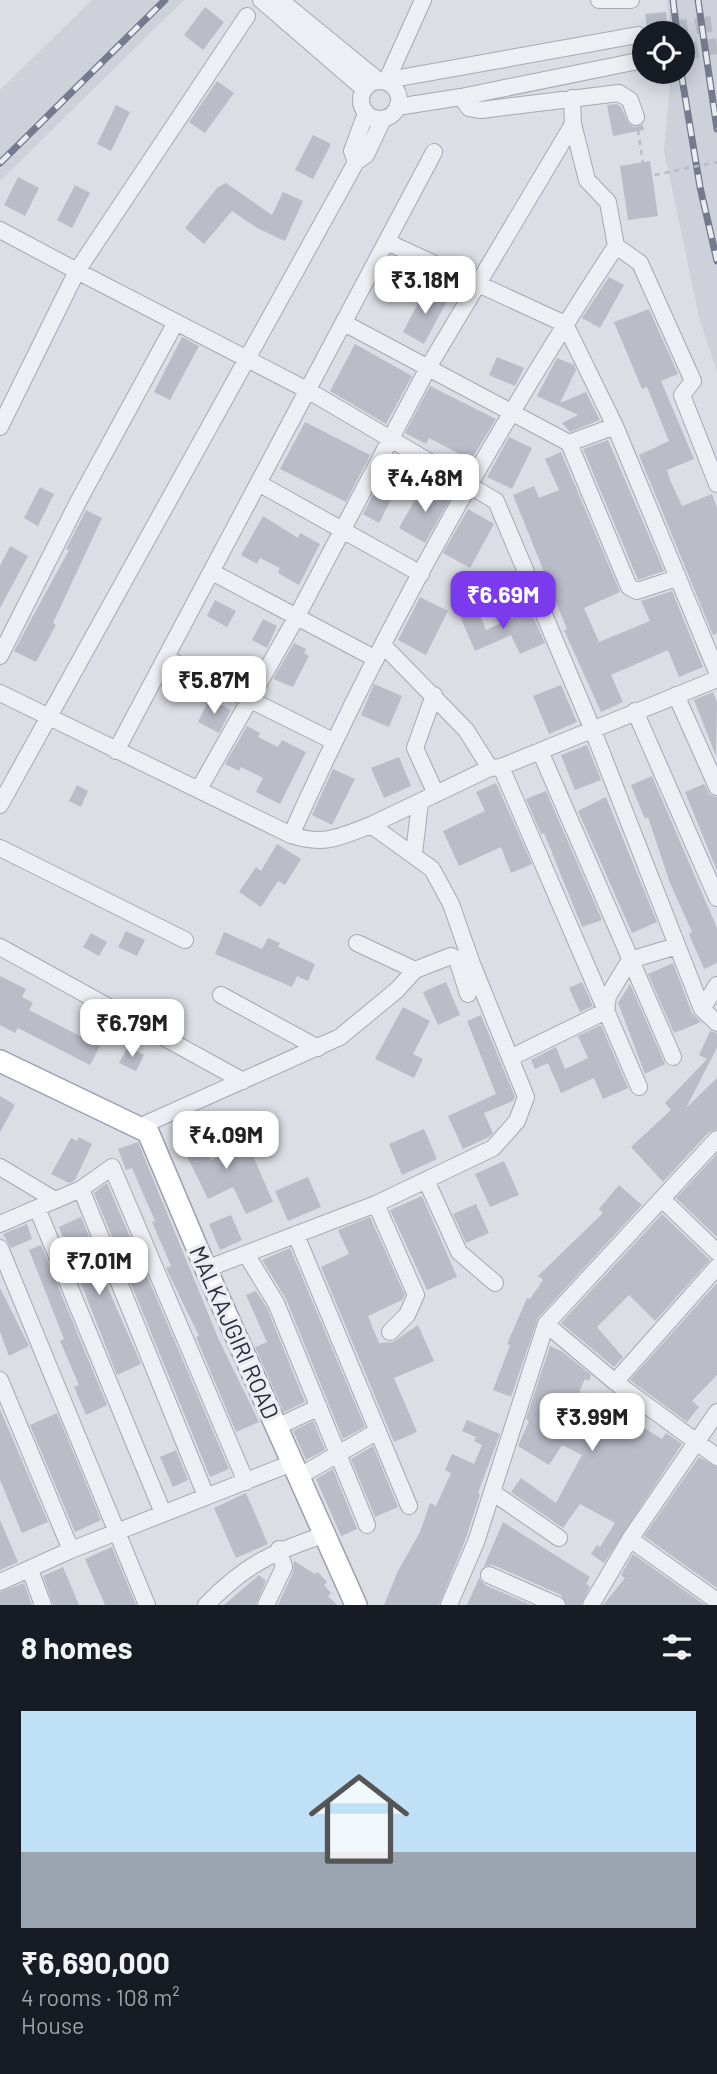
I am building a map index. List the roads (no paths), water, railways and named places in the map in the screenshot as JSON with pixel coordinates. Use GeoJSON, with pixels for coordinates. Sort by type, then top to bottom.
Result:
{"type":"FeatureCollection","features":[{"type":"Feature","properties":{"kind":"main road"},"geometry":{"type":"LineString","coordinates":[[0,1061],[141,1126]]}},
{"type":"Feature","properties":{"kind":"main road","name":"MALKAJGIRI ROAD"},"geometry":{"type":"LineString","coordinates":[[141,1126],[152,1139],[206,1269],[356,1605]]}},
{"type":"Feature","properties":{"kind":"street"},"geometry":{"type":"LineString","coordinates":[[261,0],[364,89]]}},
{"type":"Feature","properties":{"kind":"street"},"geometry":{"type":"LineString","coordinates":[[280,0],[385,82],[398,94],[397,107]]}},
{"type":"Feature","properties":{"kind":"street"},"geometry":{"type":"LineString","coordinates":[[385,82],[423,0]]}},
{"type":"Feature","properties":{"kind":"street"},"geometry":{"type":"LineString","coordinates":[[599,0],[631,0]]}},
{"type":"Feature","properties":{"kind":"street"},"geometry":{"type":"LineString","coordinates":[[0,427],[77,271],[247,16]]}},
{"type":"Feature","properties":{"kind":"street"},"geometry":{"type":"LineString","coordinates":[[364,89],[399,78],[632,36]]}},
{"type":"Feature","properties":{"kind":"street"},"geometry":{"type":"LineString","coordinates":[[0,805],[356,162],[366,155],[383,119],[397,107],[461,97],[632,62]]}},
{"type":"Feature","properties":{"kind":"street"},"geometry":{"type":"LineString","coordinates":[[364,89],[360,102],[366,113],[383,119]]}},
{"type":"Feature","properties":{"kind":"street"},"geometry":{"type":"LineString","coordinates":[[461,97],[469,108],[481,110],[619,93],[630,100],[636,117]]}},
{"type":"Feature","properties":{"kind":"street"},"geometry":{"type":"LineString","coordinates":[[572,98],[573,124],[587,180],[608,202],[617,246],[640,263],[693,381],[682,395],[717,484]]}},
{"type":"Feature","properties":{"kind":"street"},"geometry":{"type":"LineString","coordinates":[[356,162],[352,151],[366,113]]}},
{"type":"Feature","properties":{"kind":"street"},"geometry":{"type":"LineString","coordinates":[[199,789],[296,618],[429,366],[573,124]]}},
{"type":"Feature","properties":{"kind":"street"},"geometry":{"type":"LineString","coordinates":[[116,751],[434,152]]}},
{"type":"Feature","properties":{"kind":"street"},"geometry":{"type":"LineString","coordinates":[[0,230],[309,391],[389,441],[496,501],[592,728],[702,1009],[717,1023]]}},
{"type":"Feature","properties":{"kind":"street"},"geometry":{"type":"LineString","coordinates":[[387,242],[565,324],[615,426],[717,672]]}},
{"type":"Feature","properties":{"kind":"street"},"geometry":{"type":"LineString","coordinates":[[291,835],[334,741],[421,574],[511,412],[617,246]]}},
{"type":"Feature","properties":{"kind":"street"},"geometry":{"type":"LineString","coordinates":[[0,656],[79,500],[176,323]]}},
{"type":"Feature","properties":{"kind":"street"},"geometry":{"type":"LineString","coordinates":[[344,323],[569,443],[629,587],[637,591],[677,578]]}},
{"type":"Feature","properties":{"kind":"street"},"geometry":{"type":"LineString","coordinates":[[569,443],[615,426]]}},
{"type":"Feature","properties":{"kind":"street"},"geometry":{"type":"LineString","coordinates":[[260,484],[421,574]]}},
{"type":"Feature","properties":{"kind":"street"},"geometry":{"type":"LineString","coordinates":[[212,572],[296,618],[380,652],[434,695],[466,730],[495,768],[607,1011],[639,1087]]}},
{"type":"Feature","properties":{"kind":"street"},"geometry":{"type":"LineString","coordinates":[[166,658],[334,741]]}},
{"type":"Feature","properties":{"kind":"street"},"geometry":{"type":"LineString","coordinates":[[0,693],[291,835],[311,841],[327,841],[372,825],[495,768],[717,679]]}},
{"type":"Feature","properties":{"kind":"street"},"geometry":{"type":"LineString","coordinates":[[434,695],[415,748],[436,794]]}},
{"type":"Feature","properties":{"kind":"street"},"geometry":{"type":"LineString","coordinates":[[676,695],[717,787]]}},
{"type":"Feature","properties":{"kind":"street"},"geometry":{"type":"LineString","coordinates":[[635,711],[717,898]]}},
{"type":"Feature","properties":{"kind":"street"},"geometry":{"type":"LineString","coordinates":[[540,751],[673,1057]]}},
{"type":"Feature","properties":{"kind":"street"},"geometry":{"type":"LineString","coordinates":[[414,853],[419,803]]}},
{"type":"Feature","properties":{"kind":"street"},"geometry":{"type":"LineString","coordinates":[[206,1269],[376,1204],[493,1148],[517,1121],[526,1097],[451,904],[432,869],[414,853],[372,825]]}},
{"type":"Feature","properties":{"kind":"street"},"geometry":{"type":"LineString","coordinates":[[0,848],[185,940]]}},
{"type":"Feature","properties":{"kind":"street"},"geometry":{"type":"LineString","coordinates":[[357,943],[415,970]]}},
{"type":"Feature","properties":{"kind":"street"},"geometry":{"type":"LineString","coordinates":[[607,1011],[608,996],[630,960],[677,946]]}},
{"type":"Feature","properties":{"kind":"street"},"geometry":{"type":"LineString","coordinates":[[0,947],[243,1081]]}},
{"type":"Feature","properties":{"kind":"street"},"geometry":{"type":"LineString","coordinates":[[141,1126],[318,1048],[354,1027],[397,990],[415,970],[451,956],[457,958],[468,994]]}},
{"type":"Feature","properties":{"kind":"street"},"geometry":{"type":"LineString","coordinates":[[702,1009],[717,985]]}},
{"type":"Feature","properties":{"kind":"street"},"geometry":{"type":"LineString","coordinates":[[221,995],[318,1048]]}},
{"type":"Feature","properties":{"kind":"street"},"geometry":{"type":"LineString","coordinates":[[510,1058],[607,1011]]}},
{"type":"Feature","properties":{"kind":"street"},"geometry":{"type":"LineString","coordinates":[[449,1605],[476,1542],[546,1324],[717,1139]]}},
{"type":"Feature","properties":{"kind":"street"},"geometry":{"type":"LineString","coordinates":[[0,1167],[55,1200]]}},
{"type":"Feature","properties":{"kind":"street"},"geometry":{"type":"LineString","coordinates":[[0,1224],[81,1189],[112,1167],[246,1482]]}},
{"type":"Feature","properties":{"kind":"street"},"geometry":{"type":"LineString","coordinates":[[426,1180],[459,1252],[495,1283]]}},
{"type":"Feature","properties":{"kind":"street"},"geometry":{"type":"LineString","coordinates":[[81,1189],[206,1496]]}},
{"type":"Feature","properties":{"kind":"street"},"geometry":{"type":"LineString","coordinates":[[662,1199],[717,1252]]}},
{"type":"Feature","properties":{"kind":"street"},"geometry":{"type":"LineString","coordinates":[[376,1204],[416,1295],[402,1322],[390,1332]]}},
{"type":"Feature","properties":{"kind":"street"},"geometry":{"type":"LineString","coordinates":[[37,1208],[163,1513]]}},
{"type":"Feature","properties":{"kind":"street"},"geometry":{"type":"LineString","coordinates":[[296,1235],[409,1506]]}},
{"type":"Feature","properties":{"kind":"street"},"geometry":{"type":"LineString","coordinates":[[0,1248],[147,1605]]}},
{"type":"Feature","properties":{"kind":"street"},"geometry":{"type":"LineString","coordinates":[[246,1254],[276,1303],[367,1525]]}},
{"type":"Feature","properties":{"kind":"street"},"geometry":{"type":"LineString","coordinates":[[615,1382],[717,1267]]}},
{"type":"Feature","properties":{"kind":"street"},"geometry":{"type":"LineString","coordinates":[[546,1324],[615,1382],[717,1457]]}},
{"type":"Feature","properties":{"kind":"street"},"geometry":{"type":"LineString","coordinates":[[0,1380],[71,1550]]}},
{"type":"Feature","properties":{"kind":"street"},"geometry":{"type":"LineString","coordinates":[[276,1427],[319,1407]]}},
{"type":"Feature","properties":{"kind":"street"},"geometry":{"type":"LineString","coordinates":[[588,1600],[695,1440],[717,1412]]}},
{"type":"Feature","properties":{"kind":"street"},"geometry":{"type":"LineString","coordinates":[[0,1582],[71,1550],[206,1496],[339,1455],[378,1431]]}},
{"type":"Feature","properties":{"kind":"street"},"geometry":{"type":"LineString","coordinates":[[492,1492],[559,1538]]}},
{"type":"Feature","properties":{"kind":"street"},"geometry":{"type":"LineString","coordinates":[[206,1605],[235,1576],[279,1549],[324,1535]]}},
{"type":"Feature","properties":{"kind":"street"},"geometry":{"type":"LineString","coordinates":[[630,1539],[717,1601]]}},
{"type":"Feature","properties":{"kind":"street"},"geometry":{"type":"LineString","coordinates":[[267,1605],[284,1567],[279,1549]]}},
{"type":"Feature","properties":{"kind":"street"},"geometry":{"type":"LineString","coordinates":[[30,1570],[43,1605]]}},
{"type":"Feature","properties":{"kind":"street"},"geometry":{"type":"LineString","coordinates":[[489,1575],[557,1605]]}},
{"type":"Feature","properties":{"kind":"tunnel"},"geometry":{"type":"LineString","coordinates":[[695,26],[717,23]]}},
{"type":"Feature","properties":{"kind":"tunnel"},"geometry":{"type":"LineString","coordinates":[[695,50],[717,46]]}},
{"type":"Feature","properties":{"kind":"railway"},"geometry":{"type":"LineString","coordinates":[[0,163],[165,0]]}},
{"type":"Feature","properties":{"kind":"railway"},"geometry":{"type":"LineString","coordinates":[[673,0],[676,21]]}},
{"type":"Feature","properties":{"kind":"railway"},"geometry":{"type":"LineString","coordinates":[[698,0],[717,129]]}},
{"type":"Feature","properties":{"kind":"railway"},"geometry":{"type":"LineString","coordinates":[[683,84],[700,187],[717,261]]}}]}
